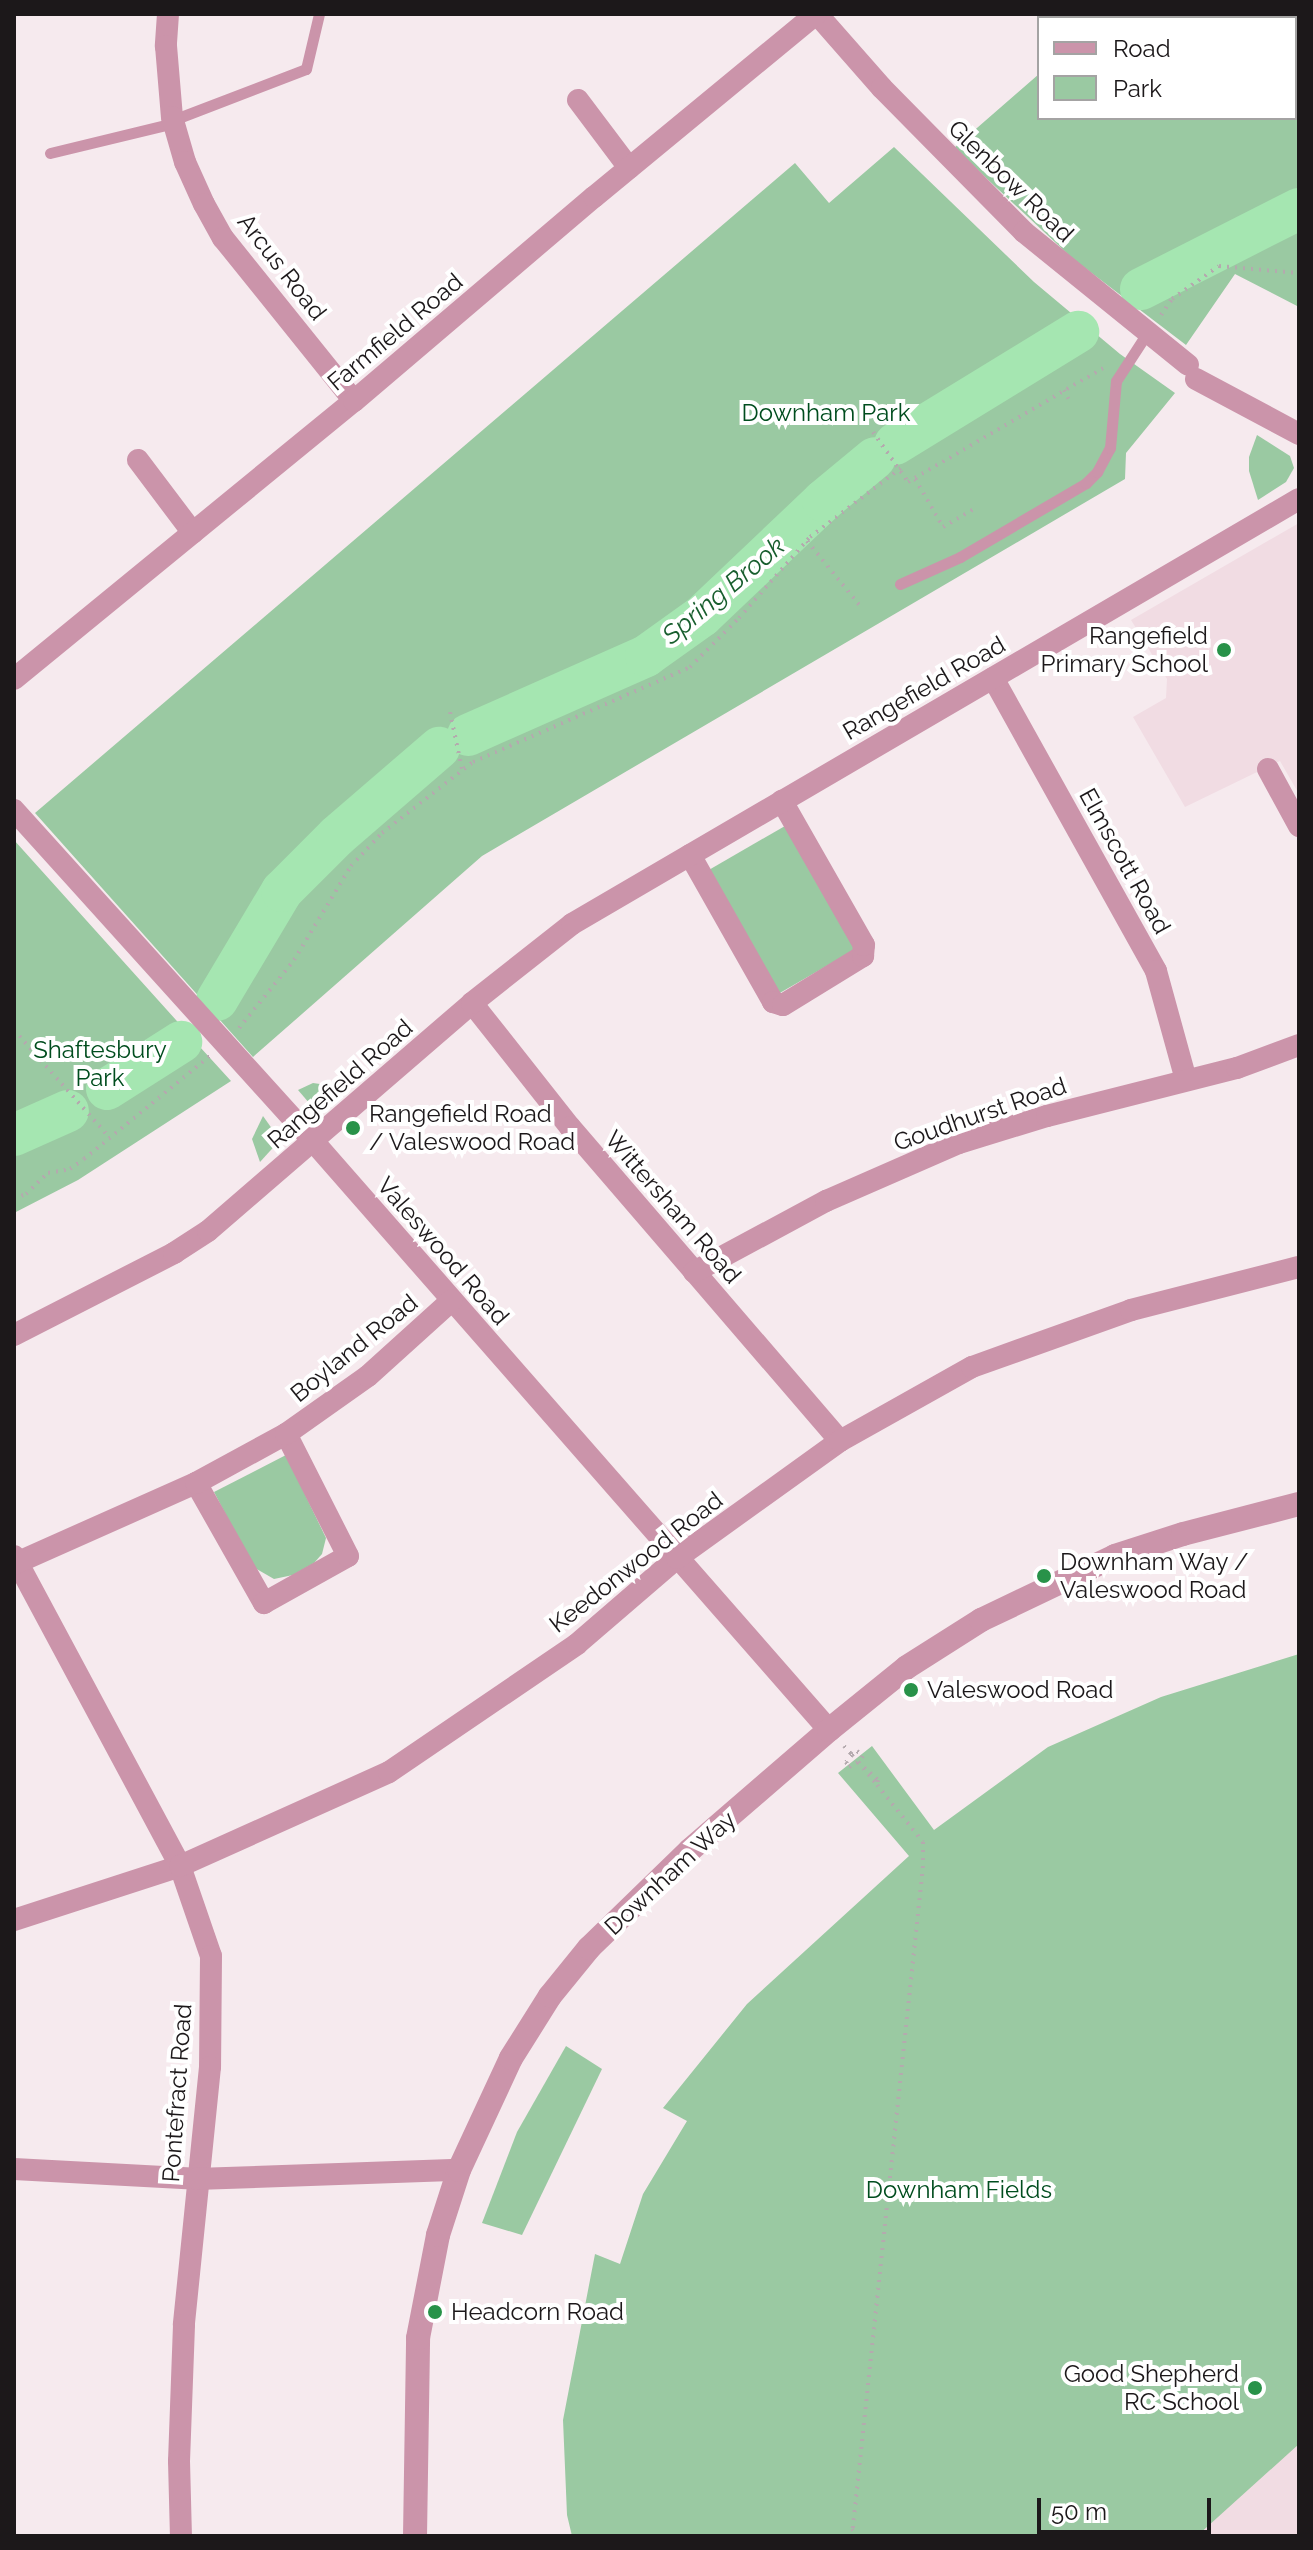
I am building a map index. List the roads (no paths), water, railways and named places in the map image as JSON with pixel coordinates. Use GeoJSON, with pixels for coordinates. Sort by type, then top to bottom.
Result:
{"type":"FeatureCollection","features":[{"type":"Feature","properties":{"kind":"street","name":"Arcus Road"},"geometry":{"type":"LineString","coordinates":[[168,14],[166,46],[174,122],[185,162],[223,238],[354,401]]}},
{"type":"Feature","properties":{"kind":"street","name":"Farmfield Road"},"geometry":{"type":"LineString","coordinates":[[14,679],[354,401],[629,168],[817,14]]}},
{"type":"Feature","properties":{"kind":"street","name":"Glenbow Road"},"geometry":{"type":"LineString","coordinates":[[817,14],[902,110],[1024,232],[1192,372],[1299,434]]}},
{"type":"Feature","properties":{"kind":"street"},"geometry":{"type":"LineString","coordinates":[[578,100],[629,168]]}},
{"type":"Feature","properties":{"kind":"street"},"geometry":{"type":"LineString","coordinates":[[138,460],[193,533]]}},
{"type":"Feature","properties":{"kind":"street","name":"Rangefield Road"},"geometry":{"type":"LineString","coordinates":[[14,1335],[197,1238],[240,1206],[472,1003],[572,924],[1299,499]]}},
{"type":"Feature","properties":{"kind":"street","name":"Elmscott Road"},"geometry":{"type":"LineString","coordinates":[[993,678],[1156,971],[1186,1080]]}},
{"type":"Feature","properties":{"kind":"street"},"geometry":{"type":"LineString","coordinates":[[1268,769],[1299,826]]}},
{"type":"Feature","properties":{"kind":"street"},"geometry":{"type":"LineString","coordinates":[[690,855],[773,1002],[783,1005],[863,956],[864,945],[782,801]]}},
{"type":"Feature","properties":{"kind":"street","name":"Valeswood Road"},"geometry":{"type":"LineString","coordinates":[[14,810],[313,1141],[829,1730]]}},
{"type":"Feature","properties":{"kind":"street","name":"Wittersham Road"},"geometry":{"type":"LineString","coordinates":[[472,1003],[570,1127],[840,1441]]}},
{"type":"Feature","properties":{"kind":"street","name":"Goudhurst Road"},"geometry":{"type":"LineString","coordinates":[[694,1272],[826,1201],[959,1143],[1047,1116],[1237,1068],[1299,1045]]}},
{"type":"Feature","properties":{"kind":"street","name":"Keedonwood Road"},"geometry":{"type":"LineString","coordinates":[[14,1920],[180,1866],[389,1772],[577,1644],[677,1558],[840,1441],[972,1367],[1065,1331],[1131,1310],[1299,1267]]}},
{"type":"Feature","properties":{"kind":"street","name":"Boyland Road"},"geometry":{"type":"LineString","coordinates":[[15,1561],[196,1483],[286,1434],[368,1376],[452,1300]]}},
{"type":"Feature","properties":{"kind":"street","name":"Boyland Road"},"geometry":{"type":"LineString","coordinates":[[196,1483],[264,1603],[348,1556],[286,1434]]}},
{"type":"Feature","properties":{"kind":"street","name":"Downham Way"},"geometry":{"type":"LineString","coordinates":[[415,2536],[415,2388],[419,2325],[438,2235],[459,2170],[511,2058],[550,1996],[589,1948],[690,1850],[829,1730],[907,1667],[981,1620],[1115,1556],[1299,1504]]}},
{"type":"Feature","properties":{"kind":"street","name":"Pontefract Road"},"geometry":{"type":"LineString","coordinates":[[15,1561],[180,1866],[211,1956],[210,2067],[196,2179],[184,2325],[179,2461],[181,2536]]}},
{"type":"Feature","properties":{"kind":"street"},"geometry":{"type":"LineString","coordinates":[[14,2169],[196,2179],[459,2170]]}},
{"type":"Feature","properties":{"kind":"lane"},"geometry":{"type":"LineString","coordinates":[[50,153],[174,122],[306,69],[319,14]]}},
{"type":"Feature","properties":{"kind":"lane"},"geometry":{"type":"LineString","coordinates":[[900,584],[960,557],[1086,483],[1104,461],[1110,448],[1116,381],[1147,333]]}},
{"type":"Feature","properties":{"kind":"waterway","name":"Spring Brook"},"geometry":{"type":"LineString","coordinates":[[1141,289],[1299,209]]}},
{"type":"Feature","properties":{"kind":"waterway","name":"Spring Brook"},"geometry":{"type":"LineString","coordinates":[[895,444],[1078,332]]}},
{"type":"Feature","properties":{"kind":"waterway","name":"Spring Brook"},"geometry":{"type":"LineString","coordinates":[[468,735],[646,656],[702,616],[823,501],[875,458]]}},
{"type":"Feature","properties":{"kind":"waterway","name":"Spring Brook"},"geometry":{"type":"LineString","coordinates":[[217,1000],[282,891],[337,836],[439,748]]}},
{"type":"Feature","properties":{"kind":"waterway"},"geometry":{"type":"LineString","coordinates":[[107,1089],[181,1042]]}},
{"type":"Feature","properties":{"kind":"waterway","name":"Spring Brook"},"geometry":{"type":"LineString","coordinates":[[14,1135],[68,1111]]}},
{"type":"Feature","properties":{"kind":"place","name":"Rangefield Primary School"},"geometry":{"type":"Point","coordinates":[1224,650]}},
{"type":"Feature","properties":{"kind":"place","name":"Rangefield Road / Valeswood Road"},"geometry":{"type":"Point","coordinates":[353,1128]}},
{"type":"Feature","properties":{"kind":"place","name":"Downham Way / Valeswood Road"},"geometry":{"type":"Point","coordinates":[1044,1576]}},
{"type":"Feature","properties":{"kind":"place","name":"Valeswood Road"},"geometry":{"type":"Point","coordinates":[911,1690]}},
{"type":"Feature","properties":{"kind":"place","name":"Headcorn Road"},"geometry":{"type":"Point","coordinates":[435,2312]}},
{"type":"Feature","properties":{"kind":"place","name":"Good Shepherd RC School"},"geometry":{"type":"Point","coordinates":[1255,2388]}},
{"type":"Feature","properties":{"kind":"park label","name":"Downham Park"},"geometry":{"type":"Point","coordinates":[826,413]}},
{"type":"Feature","properties":{"kind":"park label","name":"Shaftesbury Park"},"geometry":{"type":"Point","coordinates":[100,1064]}},
{"type":"Feature","properties":{"kind":"park label","name":"Downham Fields"},"geometry":{"type":"Point","coordinates":[959,2190]}}]}
